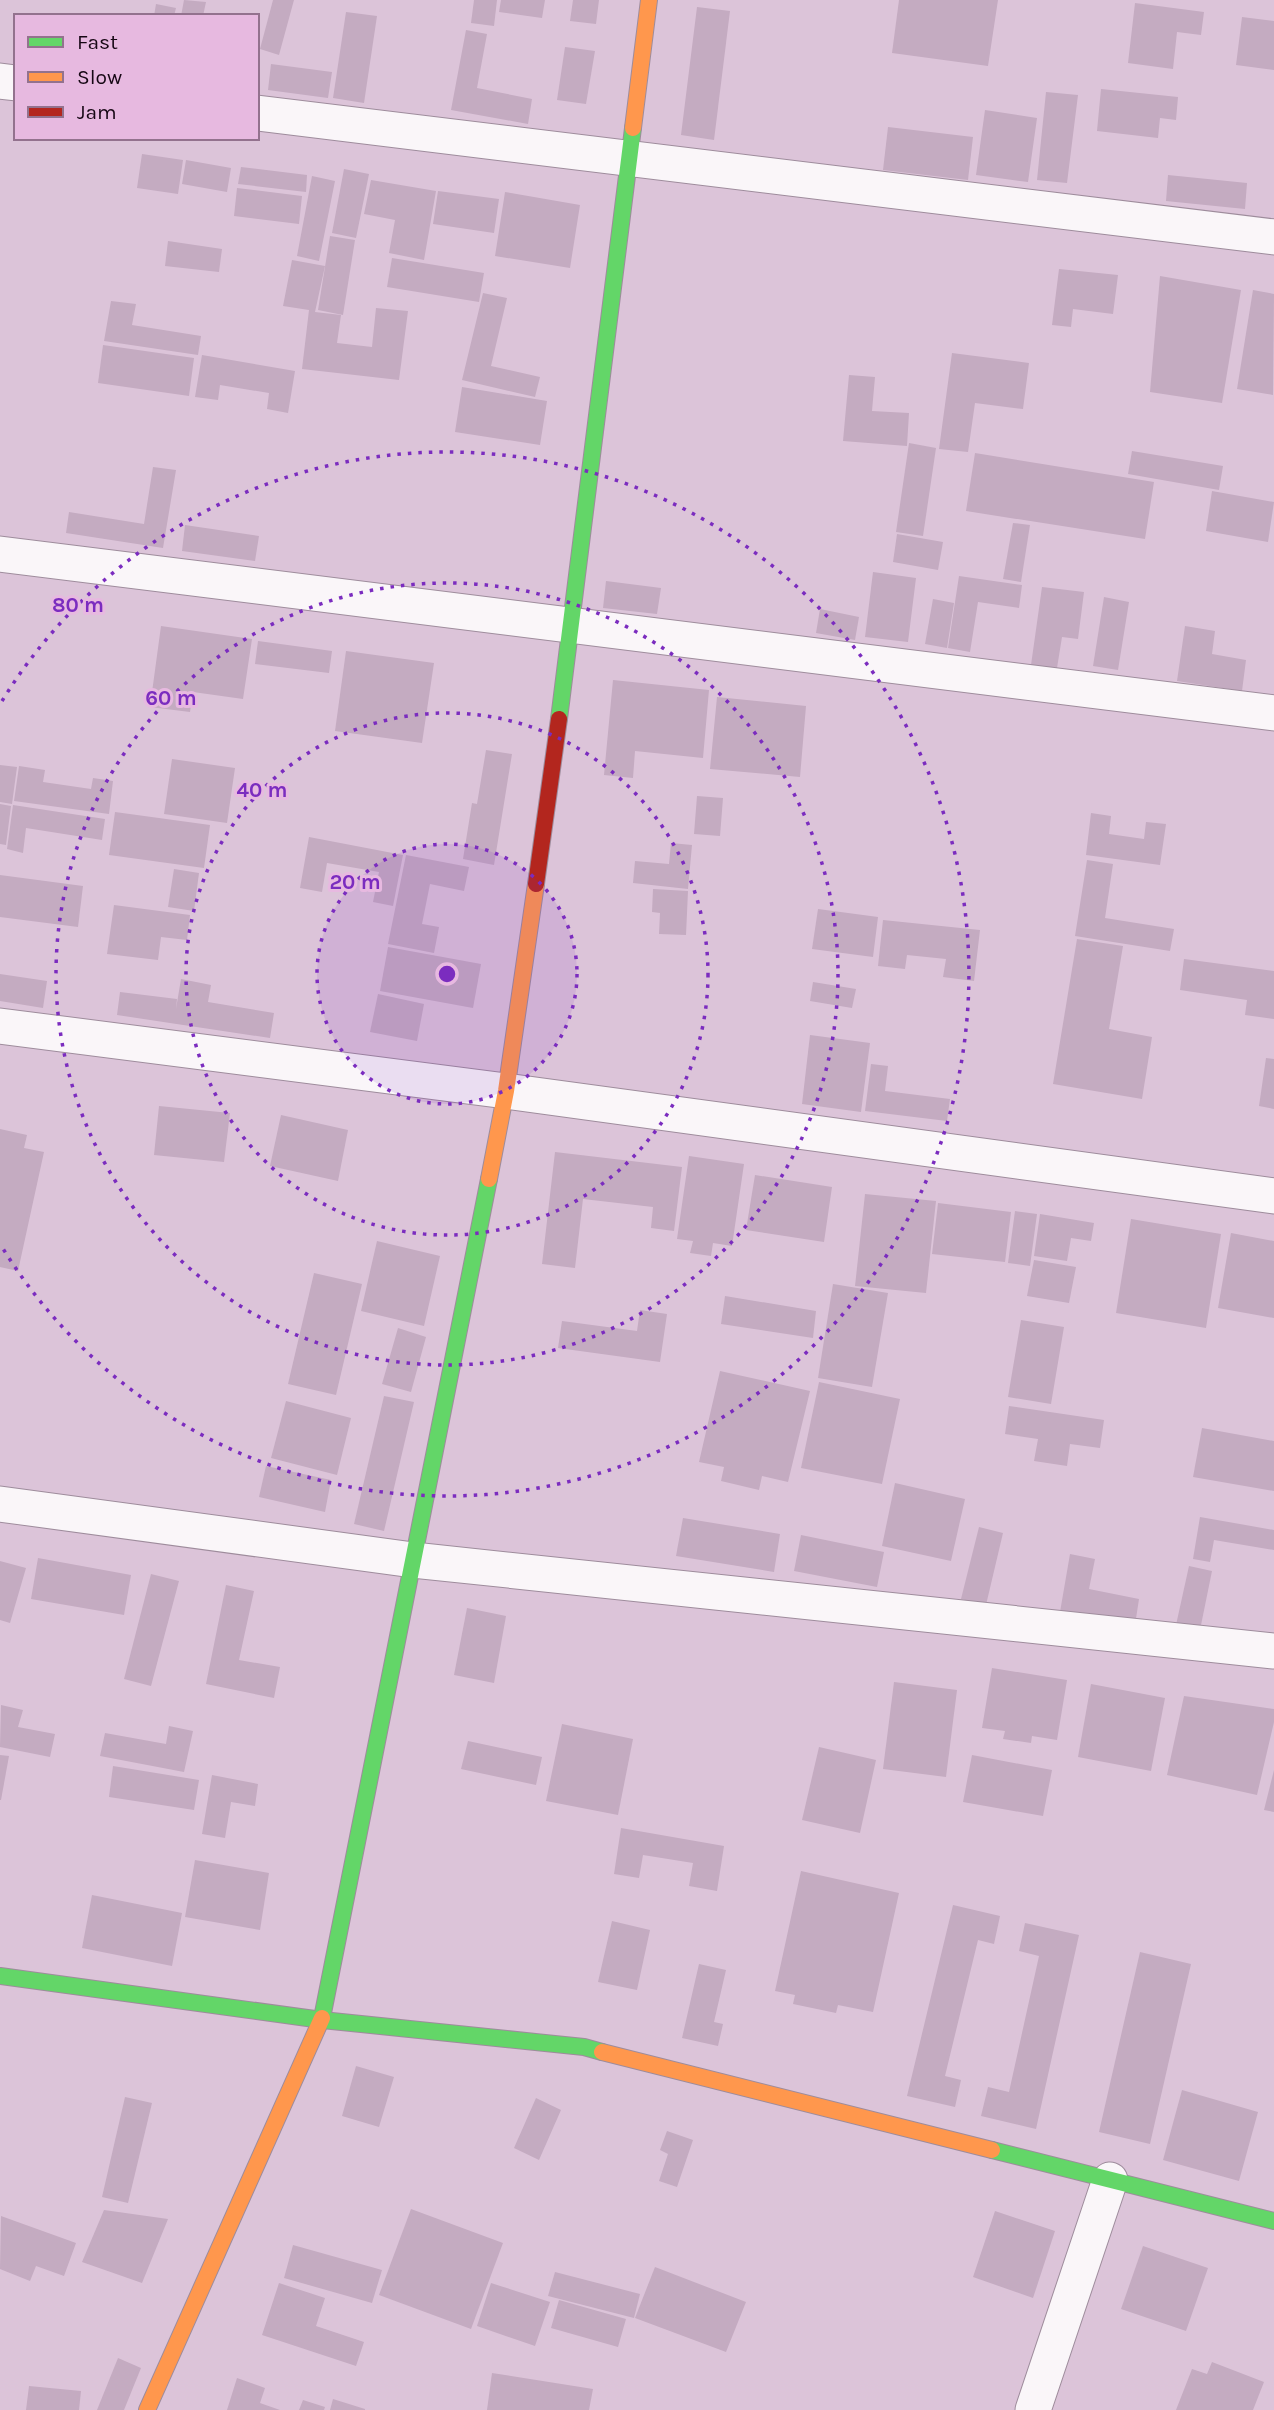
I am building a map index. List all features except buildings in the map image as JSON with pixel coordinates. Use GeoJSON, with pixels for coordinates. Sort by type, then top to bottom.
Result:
{"type":"FeatureCollection","features":[{"type":"Feature","properties":{"kind":"street"},"geometry":{"type":"LineString","coordinates":[[147,2410],[322,2020],[506,1091],[573,624],[649,0]]}},
{"type":"Feature","properties":{"kind":"street"},"geometry":{"type":"LineString","coordinates":[[259,113],[1274,237]]}},
{"type":"Feature","properties":{"kind":"street"},"geometry":{"type":"LineString","coordinates":[[0,554],[1274,713]]}},
{"type":"Feature","properties":{"kind":"street"},"geometry":{"type":"LineString","coordinates":[[0,1026],[506,1091],[1274,1196]]}},
{"type":"Feature","properties":{"kind":"street"},"geometry":{"type":"LineString","coordinates":[[0,1504],[413,1560],[1274,1651]]}},
{"type":"Feature","properties":{"kind":"street"},"geometry":{"type":"LineString","coordinates":[[0,1976],[322,2020],[584,2048],[1274,2221]]}},
{"type":"Feature","properties":{"kind":"street"},"geometry":{"type":"LineString","coordinates":[[1033,2410],[1110,2180]]}},
{"type":"Feature","properties":{"kind":"traffic: fast"},"geometry":{"type":"LineString","coordinates":[[559,719],[633,128]]}},
{"type":"Feature","properties":{"kind":"traffic: fast"},"geometry":{"type":"LineString","coordinates":[[322,2018],[489,1179]]}},
{"type":"Feature","properties":{"kind":"traffic: fast"},"geometry":{"type":"LineString","coordinates":[[0,1976],[322,2020],[584,2047],[602,2052]]}},
{"type":"Feature","properties":{"kind":"traffic: fast"},"geometry":{"type":"LineString","coordinates":[[992,2150],[1274,2221]]}},
{"type":"Feature","properties":{"kind":"traffic: slow"},"geometry":{"type":"LineString","coordinates":[[633,128],[649,0]]}},
{"type":"Feature","properties":{"kind":"traffic: slow"},"geometry":{"type":"LineString","coordinates":[[489,1179],[506,1091],[536,884]]}},
{"type":"Feature","properties":{"kind":"traffic: slow"},"geometry":{"type":"LineString","coordinates":[[147,2410],[322,2018]]}},
{"type":"Feature","properties":{"kind":"traffic: slow"},"geometry":{"type":"LineString","coordinates":[[602,2052],[992,2150]]}},
{"type":"Feature","properties":{"kind":"traffic: jam"},"geometry":{"type":"LineString","coordinates":[[536,884],[559,719]]}}]}
